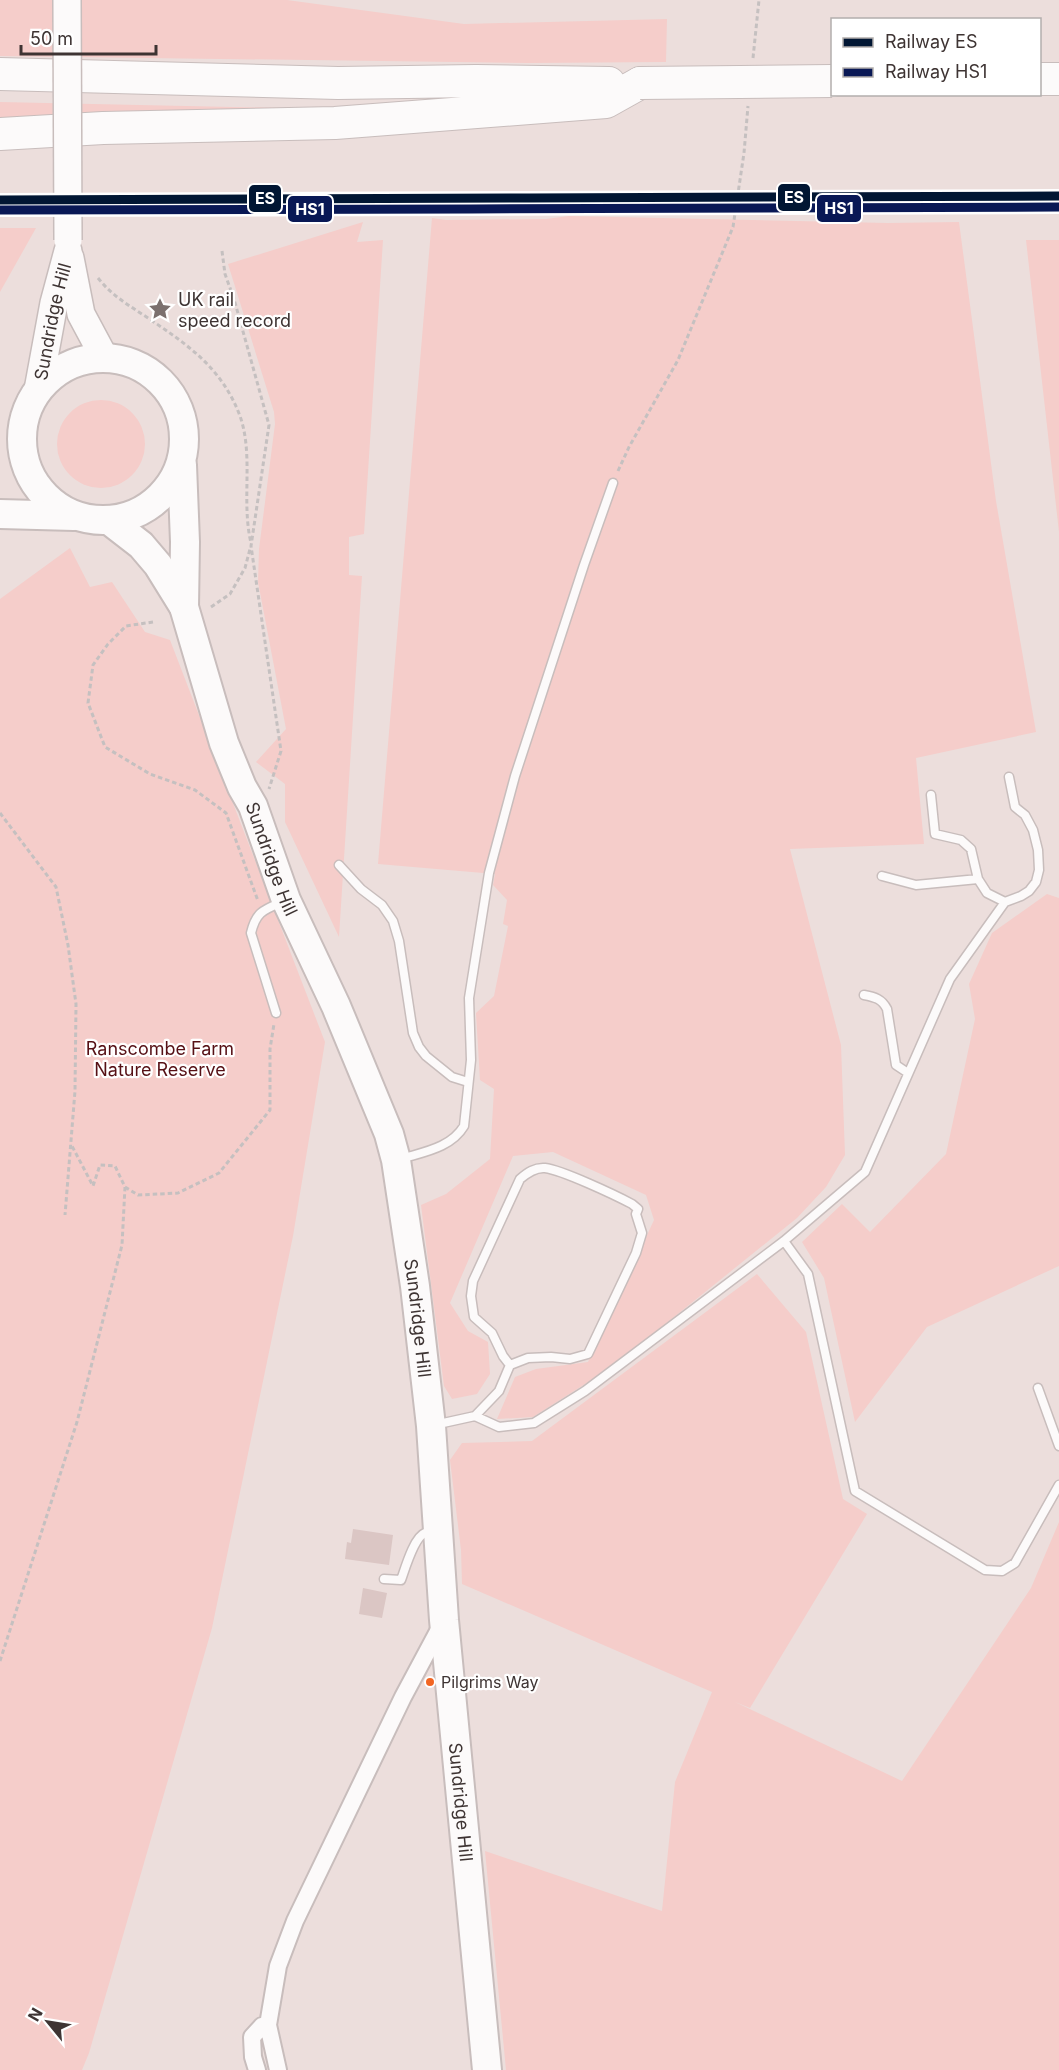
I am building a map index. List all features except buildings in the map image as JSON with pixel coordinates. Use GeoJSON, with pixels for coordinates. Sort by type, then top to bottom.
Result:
{"type":"FeatureCollection","features":[{"type":"Feature","properties":{"kind":"highway"},"geometry":{"type":"LineString","coordinates":[[0,74],[338,83],[475,96],[606,102],[640,83],[831,81]]}},
{"type":"Feature","properties":{"kind":"highway"},"geometry":{"type":"LineString","coordinates":[[1041,79],[1059,79]]}},
{"type":"Feature","properties":{"kind":"highway"},"geometry":{"type":"LineString","coordinates":[[0,134],[103,128],[335,123],[475,96]]}},
{"type":"Feature","properties":{"kind":"highway"},"geometry":{"type":"LineString","coordinates":[[0,514],[74,516],[110,521],[134,516],[155,503],[171,485],[182,463],[185,438],[181,413],[170,391],[152,373],[129,361],[104,357],[79,361],[56,372],[38,390],[11,437],[23,456],[33,481],[50,502],[74,516]]}},
{"type":"Feature","properties":{"kind":"highway","name":"Sundridge Hill"},"geometry":{"type":"LineString","coordinates":[[182,463],[185,542],[224,743],[242,787],[253,806],[274,905],[303,935],[336,1006],[392,1147],[415,1286],[431,1425],[444,1620],[487,2070]]}},
{"type":"Feature","properties":{"kind":"highway","name":"Sundridge Hill"},"geometry":{"type":"LineString","coordinates":[[110,521],[147,551],[197,607]]}},
{"type":"Feature","properties":{"kind":"main road","name":"Sundridge Hill"},"geometry":{"type":"LineString","coordinates":[[66,0],[68,246],[78,306],[84,322],[104,357]]}},
{"type":"Feature","properties":{"kind":"main road","name":"Sundridge Hill"},"geometry":{"type":"LineString","coordinates":[[38,390],[54,303],[68,246]]}},
{"type":"Feature","properties":{"kind":"street"},"geometry":{"type":"LineString","coordinates":[[278,2070],[268,2025],[278,1966],[295,1921],[403,1697],[444,1620]]}},
{"type":"Feature","properties":{"kind":"street"},"geometry":{"type":"LineString","coordinates":[[256,2070],[252,2037],[262,2026],[268,2025]]}},
{"type":"Feature","properties":{"kind":"lane"},"geometry":{"type":"LineString","coordinates":[[392,1147],[432,1150],[460,1133],[465,1120],[471,1058],[468,1015],[471,986],[484,899],[499,830],[573,596],[613,483]]}},
{"type":"Feature","properties":{"kind":"lane"},"geometry":{"type":"LineString","coordinates":[[475,1416],[499,1427],[534,1423],[585,1391],[784,1240],[865,1172],[950,979],[1005,902],[1029,891],[1036,882],[1039,870],[1038,850],[1033,830],[1025,814],[1015,807],[1009,777]]}},
{"type":"Feature","properties":{"kind":"lane"},"geometry":{"type":"LineString","coordinates":[[931,795],[935,834],[961,840],[971,849],[978,879],[987,893],[1005,902]]}},
{"type":"Feature","properties":{"kind":"lane"},"geometry":{"type":"LineString","coordinates":[[339,865],[361,889],[384,907],[392,918],[398,937],[402,971],[416,1041],[424,1054],[443,1070],[456,1079],[468,1082]]}},
{"type":"Feature","properties":{"kind":"lane"},"geometry":{"type":"LineString","coordinates":[[882,876],[916,885],[978,879]]}},
{"type":"Feature","properties":{"kind":"lane"},"geometry":{"type":"LineString","coordinates":[[274,905],[254,920],[251,933],[276,1013]]}},
{"type":"Feature","properties":{"kind":"lane"},"geometry":{"type":"LineString","coordinates":[[864,995],[883,1001],[887,1009],[896,1065],[908,1073]]}},
{"type":"Feature","properties":{"kind":"lane"},"geometry":{"type":"LineString","coordinates":[[431,1425],[475,1416],[499,1391],[510,1365],[528,1358],[570,1359],[588,1354],[636,1253],[642,1233],[636,1214],[638,1209],[634,1205],[548,1169],[534,1170],[520,1179],[473,1281],[471,1293],[474,1317],[492,1333],[510,1365]]}},
{"type":"Feature","properties":{"kind":"lane"},"geometry":{"type":"LineString","coordinates":[[784,1240],[808,1274],[855,1491],[985,1570],[1002,1571],[1014,1563],[1059,1485]]}},
{"type":"Feature","properties":{"kind":"lane"},"geometry":{"type":"LineString","coordinates":[[1038,1388],[1059,1446]]}},
{"type":"Feature","properties":{"kind":"lane"},"geometry":{"type":"LineString","coordinates":[[384,1579],[401,1580],[420,1537],[424,1533],[438,1533]]}},
{"type":"Feature","properties":{"kind":"path"},"geometry":{"type":"LineString","coordinates":[[753,59],[759,0]]}},
{"type":"Feature","properties":{"kind":"path"},"geometry":{"type":"LineString","coordinates":[[613,483],[629,447],[678,360],[733,227],[748,106]]}},
{"type":"Feature","properties":{"kind":"path"},"geometry":{"type":"LineString","coordinates":[[197,607],[230,594],[245,568],[251,546],[269,425],[225,274],[222,251]]}},
{"type":"Feature","properties":{"kind":"path"},"geometry":{"type":"LineString","coordinates":[[93,272],[105,287],[123,302],[206,360],[226,387],[240,417],[247,452],[246,522],[281,750],[268,791]]}},
{"type":"Feature","properties":{"kind":"path"},"geometry":{"type":"LineString","coordinates":[[153,622],[126,626],[108,644],[93,665],[88,703],[105,747],[150,774],[195,790],[226,813],[274,905]]}},
{"type":"Feature","properties":{"kind":"path"},"geometry":{"type":"LineString","coordinates":[[0,813],[56,887],[68,945],[76,1004],[75,1091],[65,1215]]}},
{"type":"Feature","properties":{"kind":"path"},"geometry":{"type":"LineString","coordinates":[[125,1187],[138,1195],[178,1193],[219,1173],[270,1110],[270,1049],[276,1013]]}},
{"type":"Feature","properties":{"kind":"path"},"geometry":{"type":"LineString","coordinates":[[0,1661],[77,1422],[122,1245],[125,1187],[115,1166],[100,1165],[93,1186],[72,1146]]}},
{"type":"Feature","properties":{"kind":"green space"},"geometry":{"type":"Polygon","coordinates":[[[0,0],[287,0],[464,24],[667,19],[666,62],[528,63],[0,56],[0,0]]]}},
{"type":"Feature","properties":{"kind":"green space"},"geometry":{"type":"Polygon","coordinates":[[[0,102],[331,109],[0,124],[0,102]]]}},
{"type":"Feature","properties":{"kind":"green space"},"geometry":{"type":"Polygon","coordinates":[[[569,216],[888,223],[959,222],[996,501],[1036,732],[916,758],[924,844],[790,849],[841,1045],[845,1155],[826,1187],[797,1218],[612,1367],[533,1417],[497,1419],[515,1377],[536,1369],[588,1362],[654,1220],[646,1195],[553,1152],[513,1156],[450,1303],[468,1331],[488,1342],[490,1374],[477,1394],[452,1399],[444,1386],[421,1205],[446,1194],[490,1159],[494,1089],[480,1080],[476,1013],[494,996],[508,926],[503,924],[507,900],[493,885],[495,874],[378,864],[432,218],[446,220],[546,219],[569,216]]]}},
{"type":"Feature","properties":{"kind":"green space"},"geometry":{"type":"Polygon","coordinates":[[[363,222],[357,242],[383,240],[364,534],[349,537],[349,575],[362,576],[339,937],[285,822],[285,784],[256,762],[286,729],[258,582],[259,549],[275,424],[274,412],[228,264],[363,222]]]}},
{"type":"Feature","properties":{"kind":"green space"},"geometry":{"type":"Polygon","coordinates":[[[0,228],[36,228],[0,292],[0,228]]]}},
{"type":"Feature","properties":{"kind":"green space"},"geometry":{"type":"Polygon","coordinates":[[[1026,240],[1059,240],[1059,532],[1026,240]]]}},
{"type":"Feature","properties":{"kind":"green space"},"geometry":{"type":"Polygon","coordinates":[[[101,400],[126,407],[138,419],[145,444],[138,469],[126,481],[101,488],[76,481],[64,469],[57,444],[64,419],[76,407],[101,400]]]}},
{"type":"Feature","properties":{"kind":"green space","name":"Ranscombe Farm Nature Reserve"},"geometry":{"type":"Polygon","coordinates":[[[70,548],[90,587],[112,582],[145,632],[170,640],[325,1042],[293,1236],[212,1628],[89,2053],[82,2070],[0,2070],[0,599],[70,548]]]}},
{"type":"Feature","properties":{"kind":"green space"},"geometry":{"type":"Polygon","coordinates":[[[1047,894],[1059,898],[1059,1266],[927,1327],[855,1422],[824,1278],[802,1242],[842,1204],[870,1232],[946,1154],[975,1019],[969,984],[992,933],[1047,894]]]}},
{"type":"Feature","properties":{"kind":"green space"},"geometry":{"type":"Polygon","coordinates":[[[757,1274],[806,1332],[843,1499],[867,1514],[750,1708],[735,1702],[902,1781],[1031,1588],[1059,1522],[1059,2070],[506,2070],[485,1851],[662,1911],[675,1782],[712,1692],[462,1584],[461,1550],[450,1460],[462,1443],[532,1441],[757,1274]]]}},
{"type":"Feature","properties":{"kind":"rail line","name":"ES"},"geometry":{"type":"LineString","coordinates":[[0,200],[1059,196]]}},
{"type":"Feature","properties":{"kind":"rail line","name":"HS1"},"geometry":{"type":"LineString","coordinates":[[0,210],[1059,207]]}},
{"type":"Feature","properties":{"kind":"place","name":"UK rail speed record"},"geometry":{"type":"Point","coordinates":[160,309]}},
{"type":"Feature","properties":{"kind":"place","name":"Pilgrims Way"},"geometry":{"type":"Point","coordinates":[430,1682]}}]}
